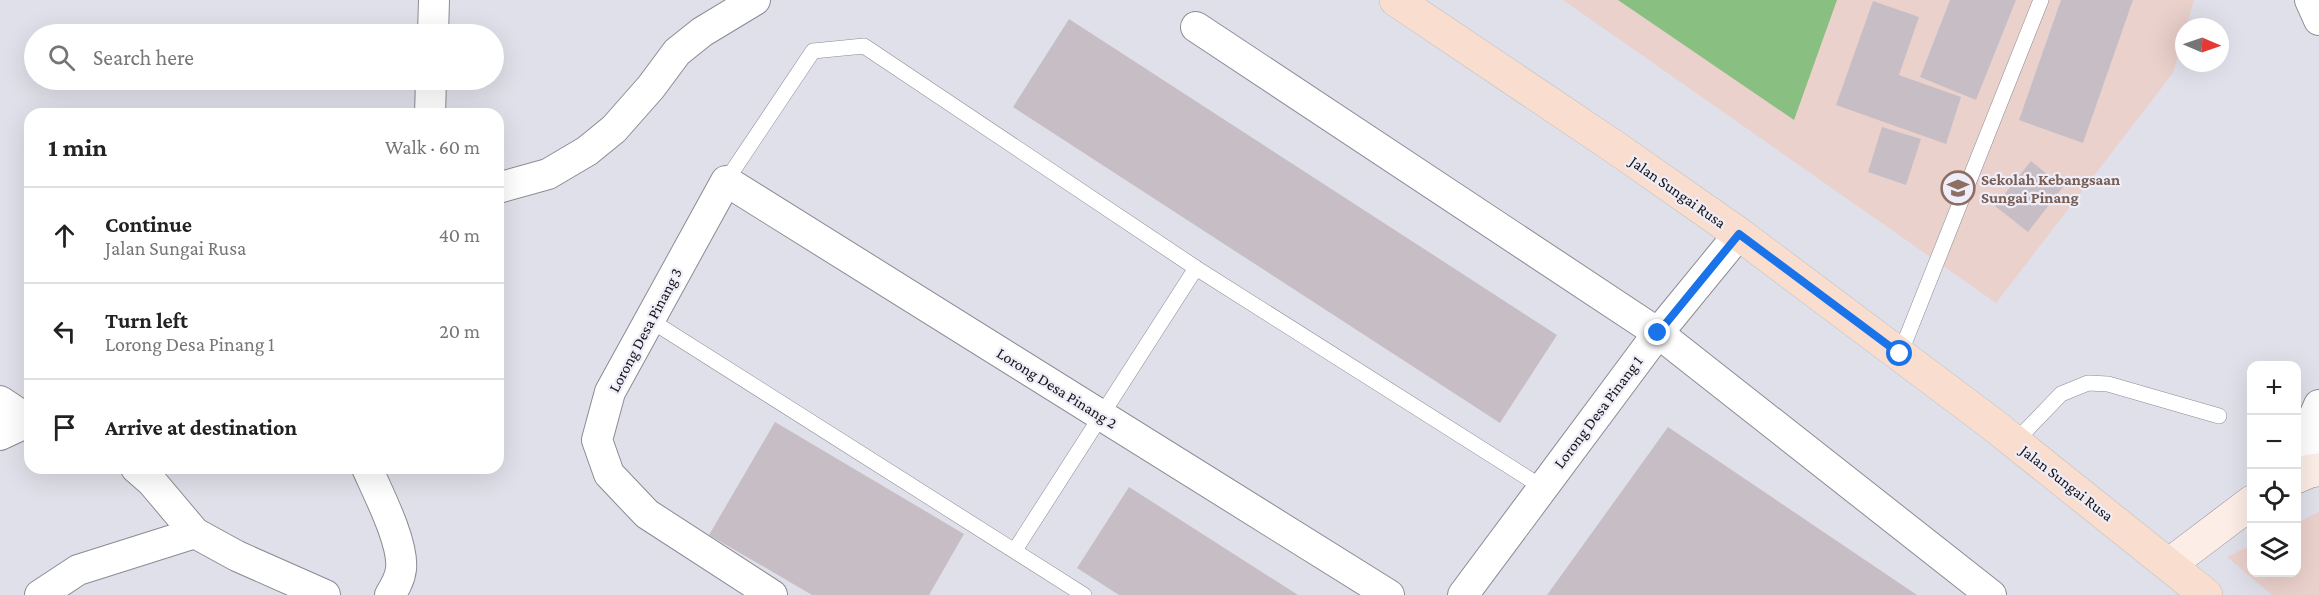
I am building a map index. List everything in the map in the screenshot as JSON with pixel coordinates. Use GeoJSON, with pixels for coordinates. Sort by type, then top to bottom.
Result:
{"type":"FeatureCollection","features":[{"type":"Feature","properties":{"kind":"main road","name":"Jalan Sungai Rusa"},"geometry":{"type":"LineString","coordinates":[[1414,5],[1739,234],[2015,442],[2206,595]]}},
{"type":"Feature","properties":{"kind":"main road"},"geometry":{"type":"LineString","coordinates":[[2170,564],[2247,506]]}},
{"type":"Feature","properties":{"kind":"street"},"geometry":{"type":"LineString","coordinates":[[433,24],[434,0]]}},
{"type":"Feature","properties":{"kind":"street"},"geometry":{"type":"LineString","coordinates":[[504,186],[548,174],[587,150],[614,129],[651,87],[677,52],[702,32],[755,0]]}},
{"type":"Feature","properties":{"kind":"street"},"geometry":{"type":"LineString","coordinates":[[2310,0],[2319,20]]}},
{"type":"Feature","properties":{"kind":"street"},"geometry":{"type":"LineString","coordinates":[[1196,27],[1658,333],[1991,595]]}},
{"type":"Feature","properties":{"kind":"street"},"geometry":{"type":"LineString","coordinates":[[430,108],[431,90]]}},
{"type":"Feature","properties":{"kind":"street","name":"Lorong Desa Pinang 3"},"geometry":{"type":"LineString","coordinates":[[726,181],[610,392],[597,440],[609,474],[647,514],[772,595]]}},
{"type":"Feature","properties":{"kind":"street","name":"Lorong Desa Pinang 2"},"geometry":{"type":"LineString","coordinates":[[726,181],[1389,595]]}},
{"type":"Feature","properties":{"kind":"street","name":"Lorong Desa Pinang 1"},"geometry":{"type":"LineString","coordinates":[[1464,595],[1658,333],[1739,234]]}},
{"type":"Feature","properties":{"kind":"street"},"geometry":{"type":"LineString","coordinates":[[0,401],[24,417]]}},
{"type":"Feature","properties":{"kind":"street"},"geometry":{"type":"LineString","coordinates":[[2308,472],[2313,418],[2319,405]]}},
{"type":"Feature","properties":{"kind":"street"},"geometry":{"type":"LineString","coordinates":[[0,435],[24,424]]}},
{"type":"Feature","properties":{"kind":"street"},"geometry":{"type":"LineString","coordinates":[[143,474],[195,533],[237,556],[325,595]]}},
{"type":"Feature","properties":{"kind":"street"},"geometry":{"type":"LineString","coordinates":[[370,474],[400,547],[399,579],[390,595]]}},
{"type":"Feature","properties":{"kind":"street"},"geometry":{"type":"LineString","coordinates":[[40,595],[78,570],[195,533]]}},
{"type":"Feature","properties":{"kind":"lane"},"geometry":{"type":"LineString","coordinates":[[1900,354],[2041,0]]}},
{"type":"Feature","properties":{"kind":"lane","name":"Lorong Desa Pinang 3"},"geometry":{"type":"LineString","coordinates":[[726,181],[813,51],[864,46],[1196,268]]}},
{"type":"Feature","properties":{"kind":"lane"},"geometry":{"type":"LineString","coordinates":[[1015,550],[1196,268],[1542,487]]}},
{"type":"Feature","properties":{"kind":"lane"},"geometry":{"type":"LineString","coordinates":[[650,320],[1084,595]]}},
{"type":"Feature","properties":{"kind":"lane"},"geometry":{"type":"LineString","coordinates":[[2015,442],[2061,394],[2088,382],[2109,384],[2219,416]]}},
{"type":"Feature","properties":{"kind":"shaded area","name":"Sekolah Kebangsaan Sungai Pinang"},"geometry":{"type":"Polygon","coordinates":[[[1563,0],[2194,0],[2189,18],[2175,18],[2173,73],[1996,303],[1563,0]]]}},
{"type":"Feature","properties":{"kind":"shaded area"},"geometry":{"type":"Polygon","coordinates":[[[2319,512],[2319,595],[2272,595],[2251,577],[2301,577],[2301,521],[2319,512]]]}},
{"type":"Feature","properties":{"kind":"shaded area"},"geometry":{"type":"Polygon","coordinates":[[[2247,547],[2247,574],[2227,557],[2247,547]]]}},
{"type":"Feature","properties":{"kind":"green space"},"geometry":{"type":"Polygon","coordinates":[[[1618,0],[1837,0],[1794,120],[1618,0]]]}},
{"type":"Feature","properties":{"kind":"building"},"geometry":{"type":"Polygon","coordinates":[[[1950,0],[2016,0],[1976,100],[1920,77],[1950,0]]]}},
{"type":"Feature","properties":{"kind":"building","name":"Sekolah Kebangsaan Sungai Pinang"},"geometry":{"type":"Polygon","coordinates":[[[2061,0],[2133,0],[2083,143],[2019,120],[2061,0]]]}},
{"type":"Feature","properties":{"kind":"building","name":"Sekolah Kebangsaan Sungai Pinang"},"geometry":{"type":"Polygon","coordinates":[[[1873,1],[1919,17],[1899,75],[1961,97],[1946,144],[1836,105],[1873,1]]]}},
{"type":"Feature","properties":{"kind":"building"},"geometry":{"type":"Polygon","coordinates":[[[1069,19],[1557,335],[1500,423],[1013,107],[1069,19]]]}},
{"type":"Feature","properties":{"kind":"building"},"geometry":{"type":"Polygon","coordinates":[[[1882,127],[1921,139],[1906,185],[1868,172],[1882,127]]]}},
{"type":"Feature","properties":{"kind":"building","name":"Sekolah Kebangsaan Sungai Pinang"},"geometry":{"type":"Polygon","coordinates":[[[2031,161],[2063,187],[2028,232],[1995,206],[2031,161]]]}},
{"type":"Feature","properties":{"kind":"building"},"geometry":{"type":"Polygon","coordinates":[[[775,422],[964,534],[929,595],[812,595],[709,535],[775,422]]]}},
{"type":"Feature","properties":{"kind":"building"},"geometry":{"type":"Polygon","coordinates":[[[1668,427],[1917,595],[1547,595],[1668,427]]]}},
{"type":"Feature","properties":{"kind":"building"},"geometry":{"type":"Polygon","coordinates":[[[1129,487],[1298,595],[1119,595],[1077,568],[1129,487]]]}},
{"type":"Feature","properties":{"kind":"place","name":"Sekolah Kebangsaan Sungai Pinang"},"geometry":{"type":"Point","coordinates":[1958,188]}},
{"type":"Feature","properties":{"kind":"route"},"geometry":{"type":"LineString","coordinates":[[1658,333],[1739,234],[1900,354]]}}]}
